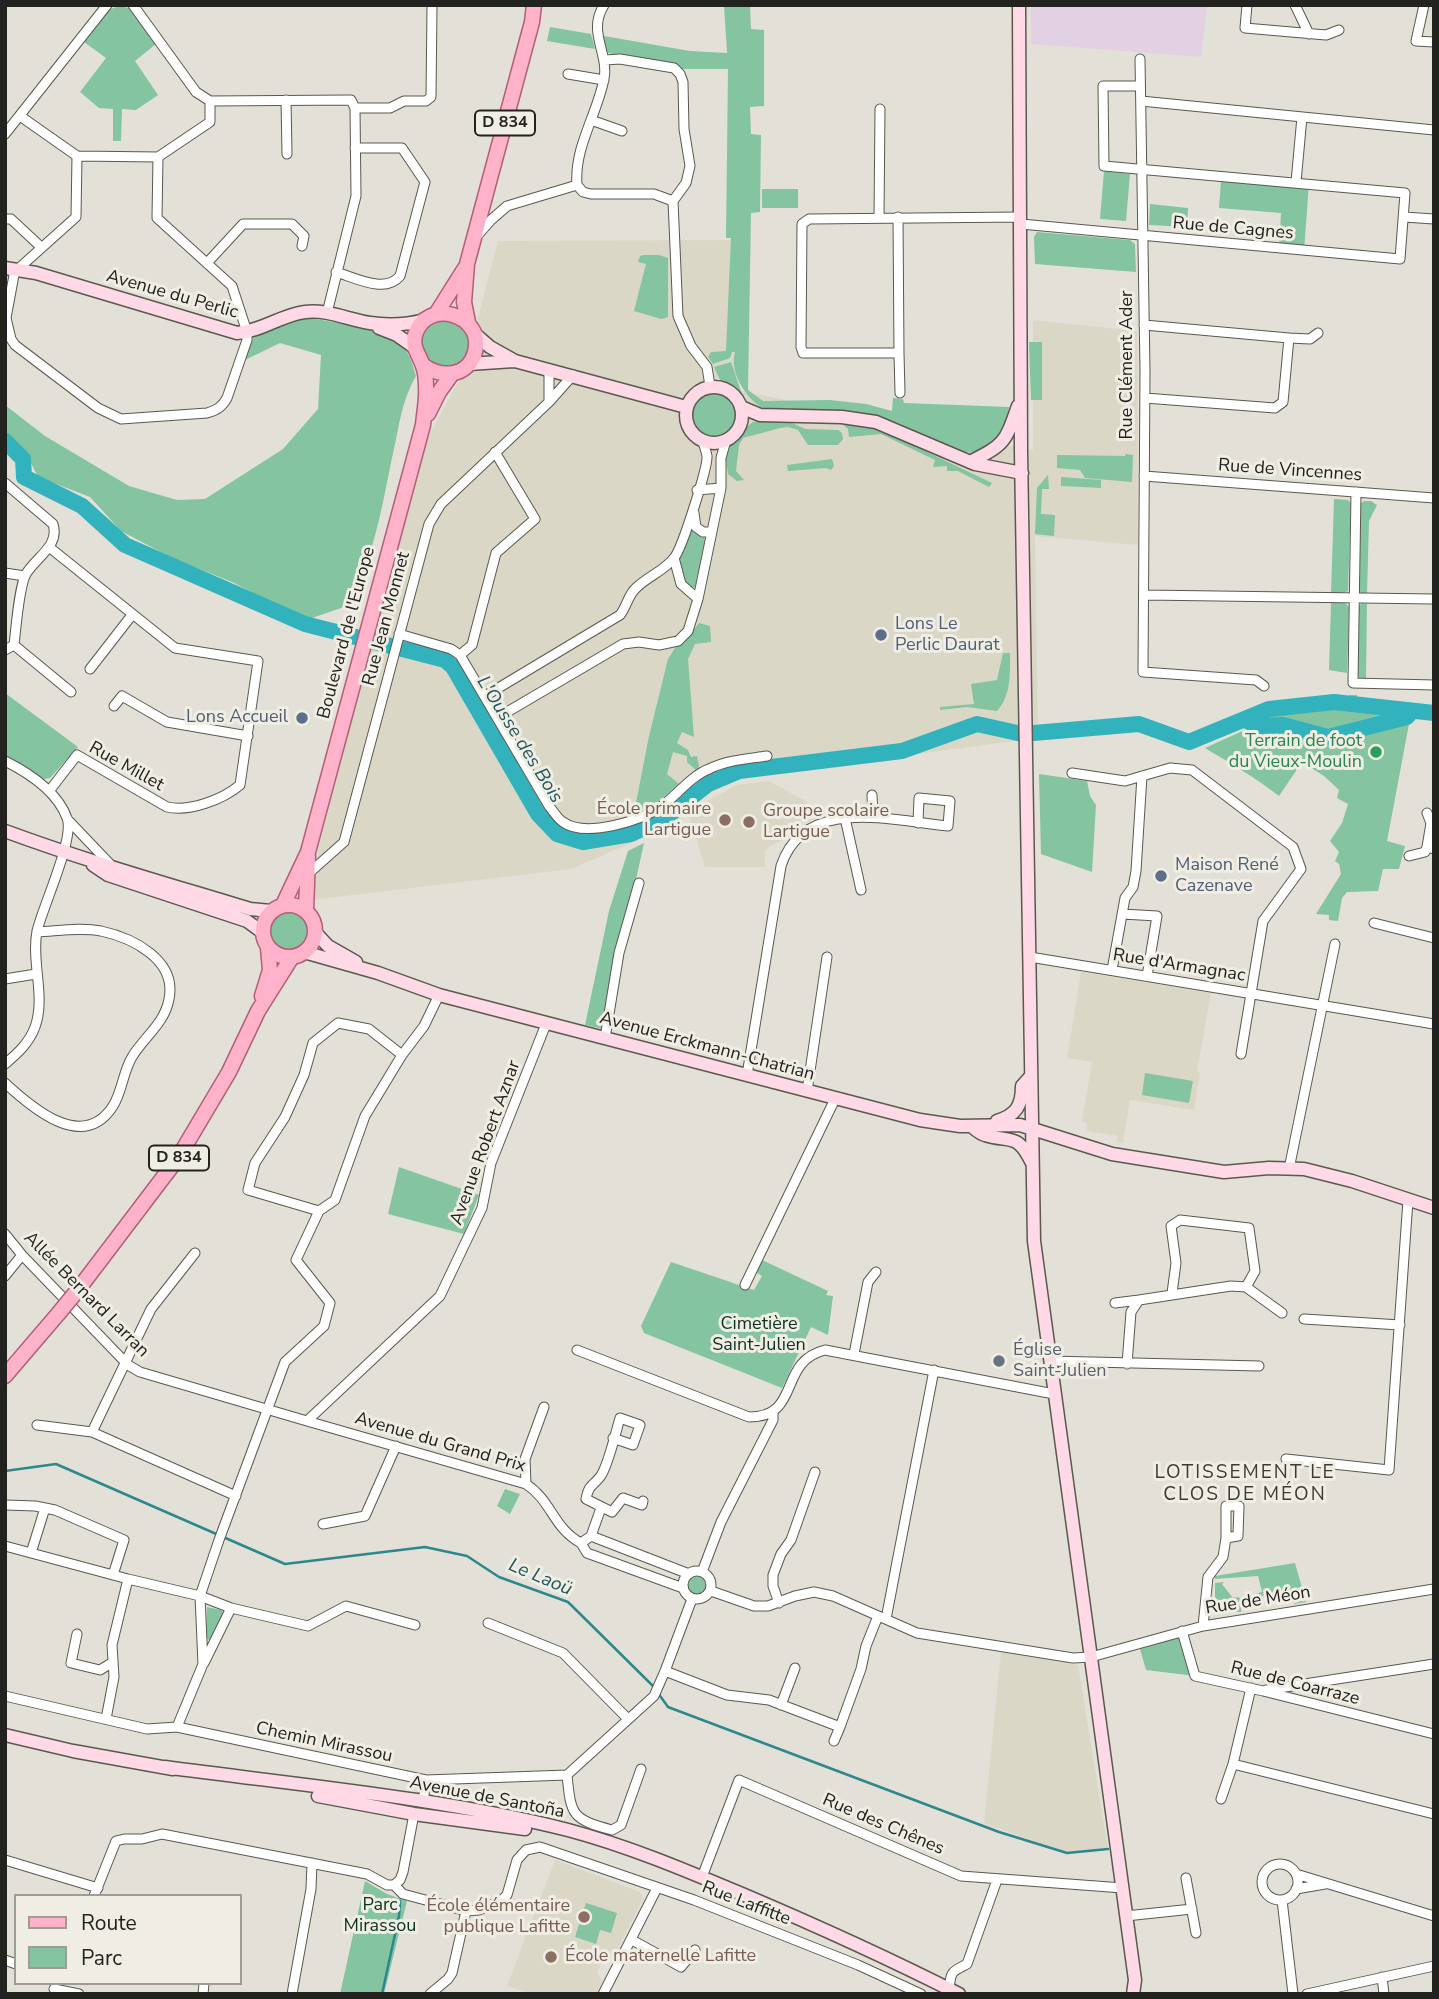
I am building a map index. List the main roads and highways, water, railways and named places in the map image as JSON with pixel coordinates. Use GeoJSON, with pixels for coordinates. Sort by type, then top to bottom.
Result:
{"type":"FeatureCollection","features":[{"type":"Feature","properties":{"kind":"main road","name":"D 834"},"geometry":{"type":"LineString","coordinates":[[471,328],[464,302],[467,264],[529,34],[534,5]]}},
{"type":"Feature","properties":{"kind":"main road"},"geometry":{"type":"LineString","coordinates":[[1019,5],[1021,472],[1034,1241],[1135,1980],[1140,1994]]}},
{"type":"Feature","properties":{"kind":"main road","name":"D 834"},"geometry":{"type":"LineString","coordinates":[[430,317],[449,297],[467,264]]}},
{"type":"Feature","properties":{"kind":"main road","name":"Avenue du Perlic"},"geometry":{"type":"LineString","coordinates":[[11,269],[237,333],[307,312],[398,326],[430,317]]}},
{"type":"Feature","properties":{"kind":"main road"},"geometry":{"type":"LineString","coordinates":[[515,361],[491,347],[453,314],[430,317],[418,328],[414,347],[423,365],[441,375],[452,374],[469,364],[515,361],[686,407]]}},
{"type":"Feature","properties":{"kind":"main road","name":"Avenue du Perlic"},"geometry":{"type":"LineString","coordinates":[[369,323],[397,335],[414,347]]}},
{"type":"Feature","properties":{"kind":"main road"},"geometry":{"type":"LineString","coordinates":[[469,364],[476,350],[471,328]]}},
{"type":"Feature","properties":{"kind":"main road","name":"Boulevard de l'Europe"},"geometry":{"type":"LineString","coordinates":[[277,908],[308,852],[423,425],[426,389],[423,365]]}},
{"type":"Feature","properties":{"kind":"main road","name":"Boulevard de l'Europe"},"geometry":{"type":"LineString","coordinates":[[423,425],[439,392],[452,374]]}},
{"type":"Feature","properties":{"kind":"main road"},"geometry":{"type":"LineString","coordinates":[[710,386],[726,389],[738,399],[741,407],[741,424],[726,440],[710,443],[703,441],[696,437],[687,423],[686,407],[695,393],[710,386]]}},
{"type":"Feature","properties":{"kind":"main road"},"geometry":{"type":"LineString","coordinates":[[970,462],[998,448],[1006,436],[1021,396]]}},
{"type":"Feature","properties":{"kind":"main road"},"geometry":{"type":"LineString","coordinates":[[741,407],[760,415],[842,416],[876,422],[970,462],[1021,472]]}},
{"type":"Feature","properties":{"kind":"main road"},"geometry":{"type":"LineString","coordinates":[[741,424],[760,415]]}},
{"type":"Feature","properties":{"kind":"main road"},"geometry":{"type":"LineString","coordinates":[[5,831],[83,860],[111,866],[250,909],[299,906],[313,921],[315,932],[310,947],[298,955],[283,957],[268,948],[262,932],[247,921],[108,874],[83,860]]}},
{"type":"Feature","properties":{"kind":"main road","name":"Boulevard de l'Europe"},"geometry":{"type":"LineString","coordinates":[[306,911],[308,852]]}},
{"type":"Feature","properties":{"kind":"main road"},"geometry":{"type":"LineString","coordinates":[[262,932],[266,917],[277,908]]}},
{"type":"Feature","properties":{"kind":"main road","name":"Avenue Erckmann-Chatrian"},"geometry":{"type":"LineString","coordinates":[[315,932],[328,946],[378,973]]}},
{"type":"Feature","properties":{"kind":"main road","name":"D 834"},"geometry":{"type":"LineString","coordinates":[[5,1376],[58,1314],[178,1158],[229,1072],[258,1010],[270,970],[268,948]]}},
{"type":"Feature","properties":{"kind":"main road","name":"D 834"},"geometry":{"type":"LineString","coordinates":[[258,1010],[298,955]]}},
{"type":"Feature","properties":{"kind":"main road","name":"Avenue Erckmann-Chatrian"},"geometry":{"type":"LineString","coordinates":[[298,955],[378,973],[439,995],[920,1120],[970,1126],[1020,1125],[1112,1154],[1184,1167],[1224,1172],[1304,1169],[1352,1181],[1434,1208]]}},
{"type":"Feature","properties":{"kind":"main road"},"geometry":{"type":"LineString","coordinates":[[985,1125],[1012,1116],[1022,1100],[1022,1086],[1031,1076]]}},
{"type":"Feature","properties":{"kind":"main road"},"geometry":{"type":"LineString","coordinates":[[970,1126],[984,1135],[1008,1138],[1017,1143],[1026,1151],[1032,1164]]}},
{"type":"Feature","properties":{"kind":"main road","name":"Avenue de Santoña"},"geometry":{"type":"LineString","coordinates":[[5,1735],[73,1751],[414,1814],[565,1836],[614,1850],[790,1914]]}},
{"type":"Feature","properties":{"kind":"main road","name":"Avenue de Santoña"},"geometry":{"type":"LineString","coordinates":[[164,1767],[423,1802],[568,1830],[616,1844],[702,1877],[790,1914],[954,1991]]}},
{"type":"Feature","properties":{"kind":"main road"},"geometry":{"type":"LineString","coordinates":[[335,1799],[377,1801],[420,1809],[423,1802]]}},
{"type":"Feature","properties":{"kind":"main road"},"geometry":{"type":"LineString","coordinates":[[1133,1994],[1135,1980]]}},
{"type":"Feature","properties":{"kind":"waterway","name":"L'Ousse des Bois"},"geometry":{"type":"LineString","coordinates":[[5,441],[23,459],[24,477],[82,506],[125,545],[305,624],[445,660],[453,667],[538,814],[557,834],[583,842],[631,834],[664,819],[708,784],[739,771],[902,751],[977,724],[1022,734],[1139,724],[1189,742],[1269,709],[1334,702],[1434,713]]}},
{"type":"Feature","properties":{"kind":"waterway","name":"L'Ousse des Bois"},"geometry":{"type":"LineString","coordinates":[[1245,720],[1260,726],[1283,725],[1328,737],[1407,717],[1412,711]]}},
{"type":"Feature","properties":{"kind":"waterway","name":"Le Laoü"},"geometry":{"type":"LineString","coordinates":[[5,1471],[56,1464],[285,1564],[425,1547],[467,1556],[499,1577],[568,1602],[654,1687]]}},
{"type":"Feature","properties":{"kind":"waterway","name":"Le Laoü"},"geometry":{"type":"LineString","coordinates":[[658,1693],[668,1707],[999,1832],[1067,1853],[1108,1849]]}},
{"type":"Feature","properties":{"kind":"waterway"},"geometry":{"type":"LineString","coordinates":[[382,1994],[400,1901]]}},
{"type":"Feature","properties":{"kind":"place","name":"Lons Le Perlic Daurat"},"geometry":{"type":"Point","coordinates":[881,635]}},
{"type":"Feature","properties":{"kind":"place","name":"Lons Accueil"},"geometry":{"type":"Point","coordinates":[302,718]}},
{"type":"Feature","properties":{"kind":"place","name":"Terrain de foot du Vieux-Moulin"},"geometry":{"type":"Point","coordinates":[1376,752]}},
{"type":"Feature","properties":{"kind":"place","name":"École primaire Lartigue"},"geometry":{"type":"Point","coordinates":[725,820]}},
{"type":"Feature","properties":{"kind":"place","name":"Groupe scolaire Lartigue"},"geometry":{"type":"Point","coordinates":[749,822]}},
{"type":"Feature","properties":{"kind":"place","name":"Maison René Cazenave"},"geometry":{"type":"Point","coordinates":[1161,876]}},
{"type":"Feature","properties":{"kind":"place","name":"Église Saint-Julien"},"geometry":{"type":"Point","coordinates":[999,1361]}},
{"type":"Feature","properties":{"kind":"place","name":"École élémentaire publique Lafitte"},"geometry":{"type":"Point","coordinates":[584,1917]}},
{"type":"Feature","properties":{"kind":"place","name":"École maternelle Lafitte"},"geometry":{"type":"Point","coordinates":[551,1957]}},
{"type":"Feature","properties":{"kind":"district","name":"LOTISSEMENT LE CLOS DE MÉON"},"geometry":{"type":"Point","coordinates":[1245,1484]}},
{"type":"Feature","properties":{"kind":"park label","name":"Cimetière Saint-Julien"},"geometry":{"type":"Point","coordinates":[759,1335]}},
{"type":"Feature","properties":{"kind":"park label","name":"Parc Mirassou"},"geometry":{"type":"Point","coordinates":[380,1916]}}]}
